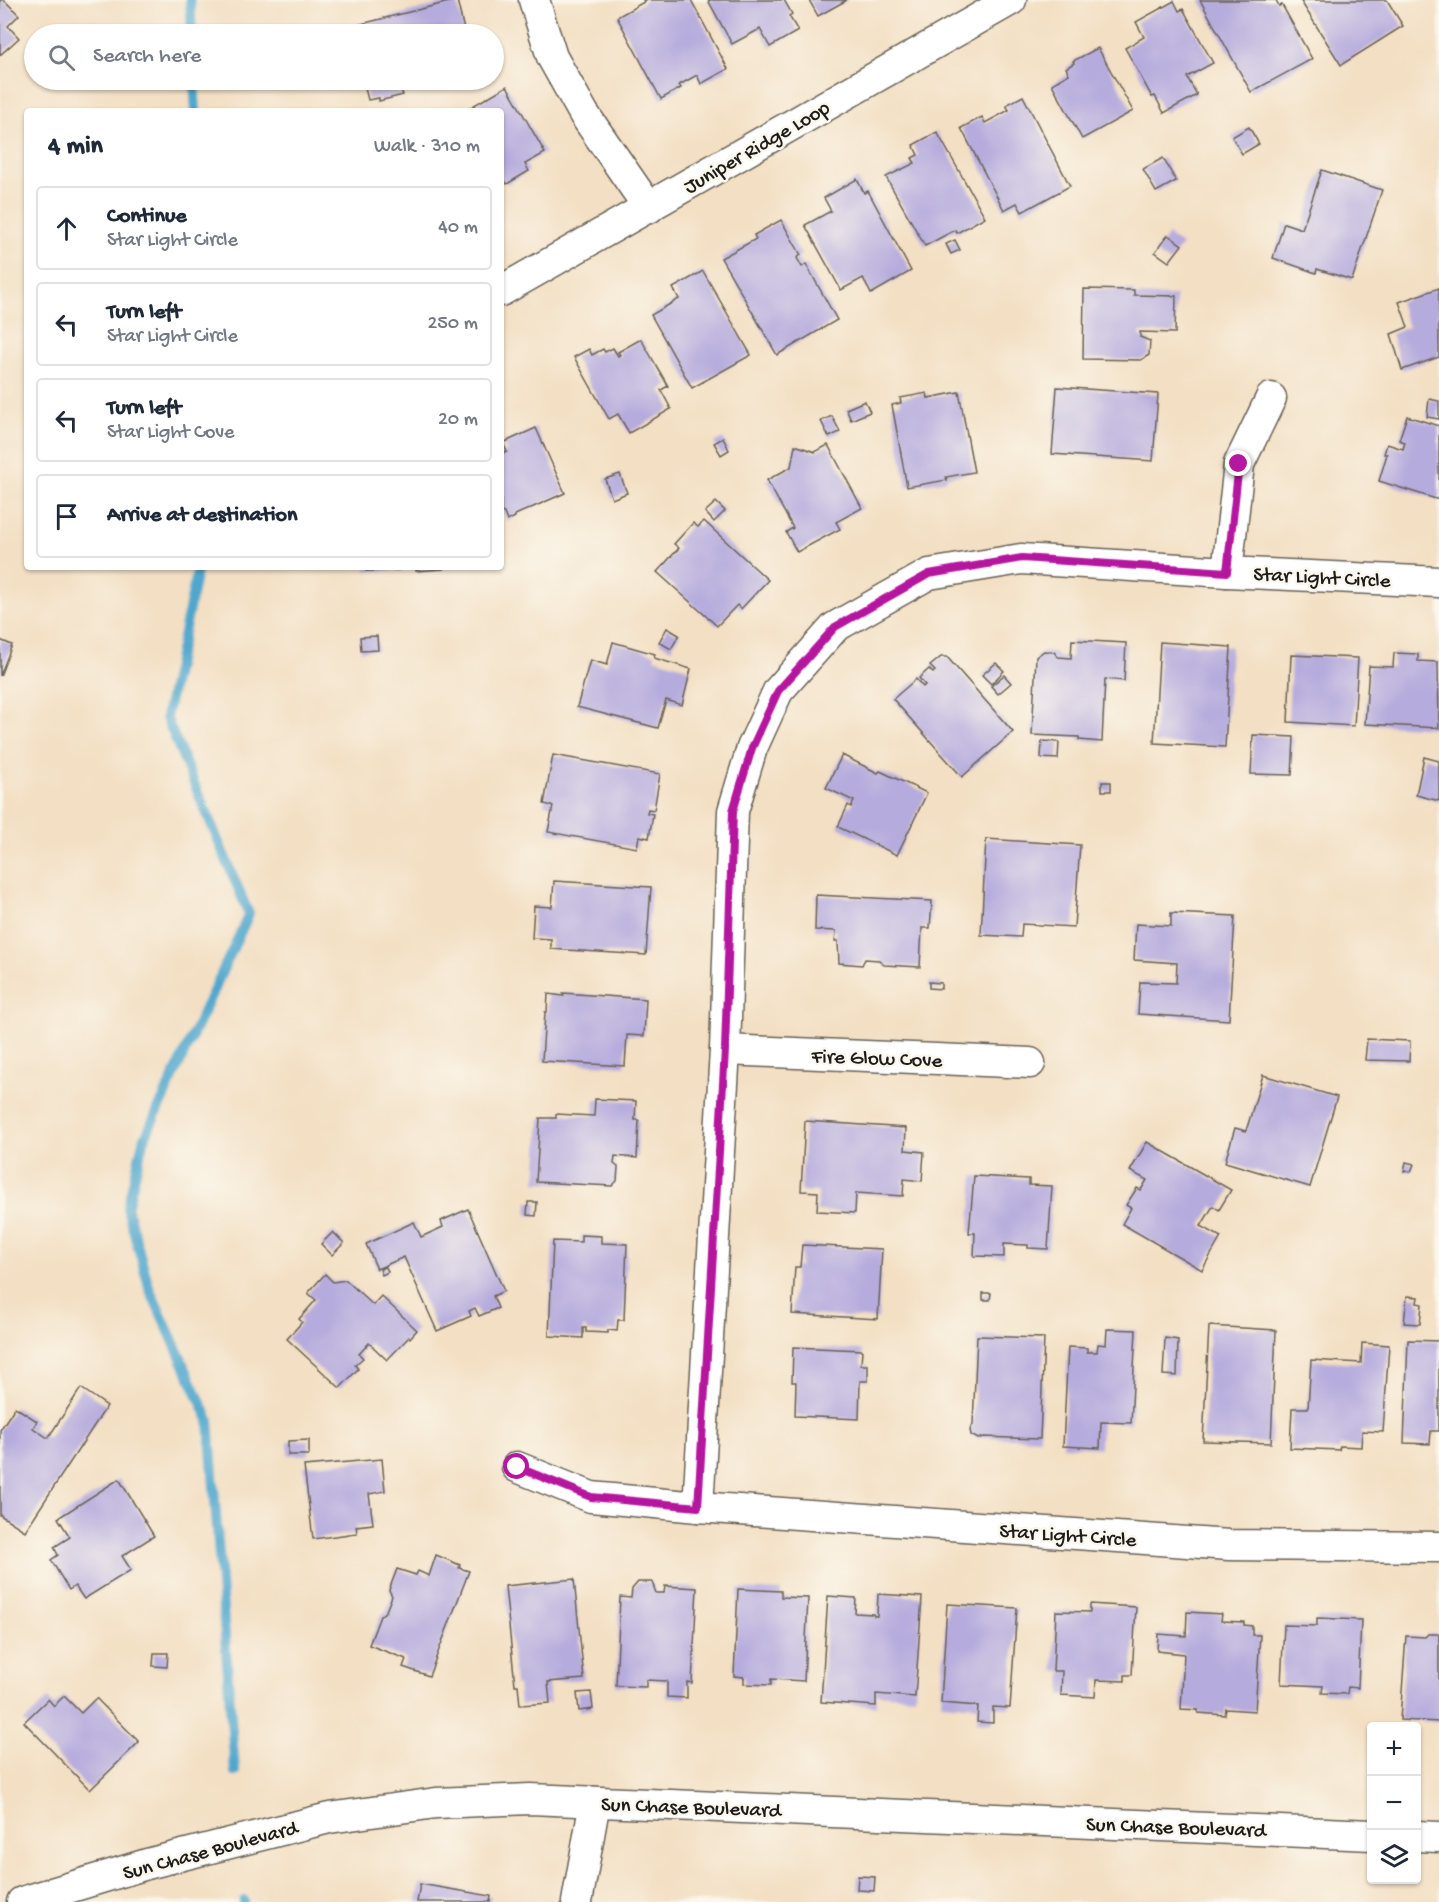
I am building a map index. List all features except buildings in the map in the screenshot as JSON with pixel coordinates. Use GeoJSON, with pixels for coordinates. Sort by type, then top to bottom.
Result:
{"type":"FeatureCollection","features":[{"type":"Feature","properties":{"kind":"street"},"geometry":{"type":"LineString","coordinates":[[534,0],[552,57],[584,114],[649,208]]}},
{"type":"Feature","properties":{"kind":"street","name":"Juniper Ridge Loop"},"geometry":{"type":"LineString","coordinates":[[504,289],[1011,0]]}},
{"type":"Feature","properties":{"kind":"street"},"geometry":{"type":"LineString","coordinates":[[1227,572],[1239,464],[1271,398]]}},
{"type":"Feature","properties":{"kind":"street","name":"Star Light Circle"},"geometry":{"type":"LineString","coordinates":[[698,1507],[725,1050],[733,811],[752,748],[778,691],[835,627],[929,574],[1022,558],[1227,572],[1439,582]]}},
{"type":"Feature","properties":{"kind":"street","name":"Fire Glow Cove"},"geometry":{"type":"LineString","coordinates":[[725,1050],[1030,1063]]}},
{"type":"Feature","properties":{"kind":"street","name":"Star Light Circle"},"geometry":{"type":"LineString","coordinates":[[517,1467],[591,1497],[698,1507],[1228,1545],[1439,1547]]}},
{"type":"Feature","properties":{"kind":"street","name":"Sun Chase Boulevard"},"geometry":{"type":"LineString","coordinates":[[22,1902],[147,1864],[329,1818],[436,1803],[530,1799],[1367,1834]]}},
{"type":"Feature","properties":{"kind":"street"},"geometry":{"type":"LineString","coordinates":[[577,1902],[595,1802]]}},
{"type":"Feature","properties":{"kind":"street"},"geometry":{"type":"LineString","coordinates":[[1421,1836],[1439,1837]]}},
{"type":"Feature","properties":{"kind":"waterway"},"geometry":{"type":"LineString","coordinates":[[190,0],[191,24]]}},
{"type":"Feature","properties":{"kind":"waterway"},"geometry":{"type":"LineString","coordinates":[[195,90],[196,108]]}},
{"type":"Feature","properties":{"kind":"waterway"},"geometry":{"type":"LineString","coordinates":[[197,570],[166,717],[249,914],[143,1142],[127,1208],[150,1290],[209,1420],[235,1772]]}},
{"type":"Feature","properties":{"kind":"route"},"geometry":{"type":"LineString","coordinates":[[517,1467],[591,1497],[698,1507],[725,1050],[733,811],[752,748],[778,691],[835,627],[929,574],[1022,558],[1227,572],[1239,464]]}}]}
